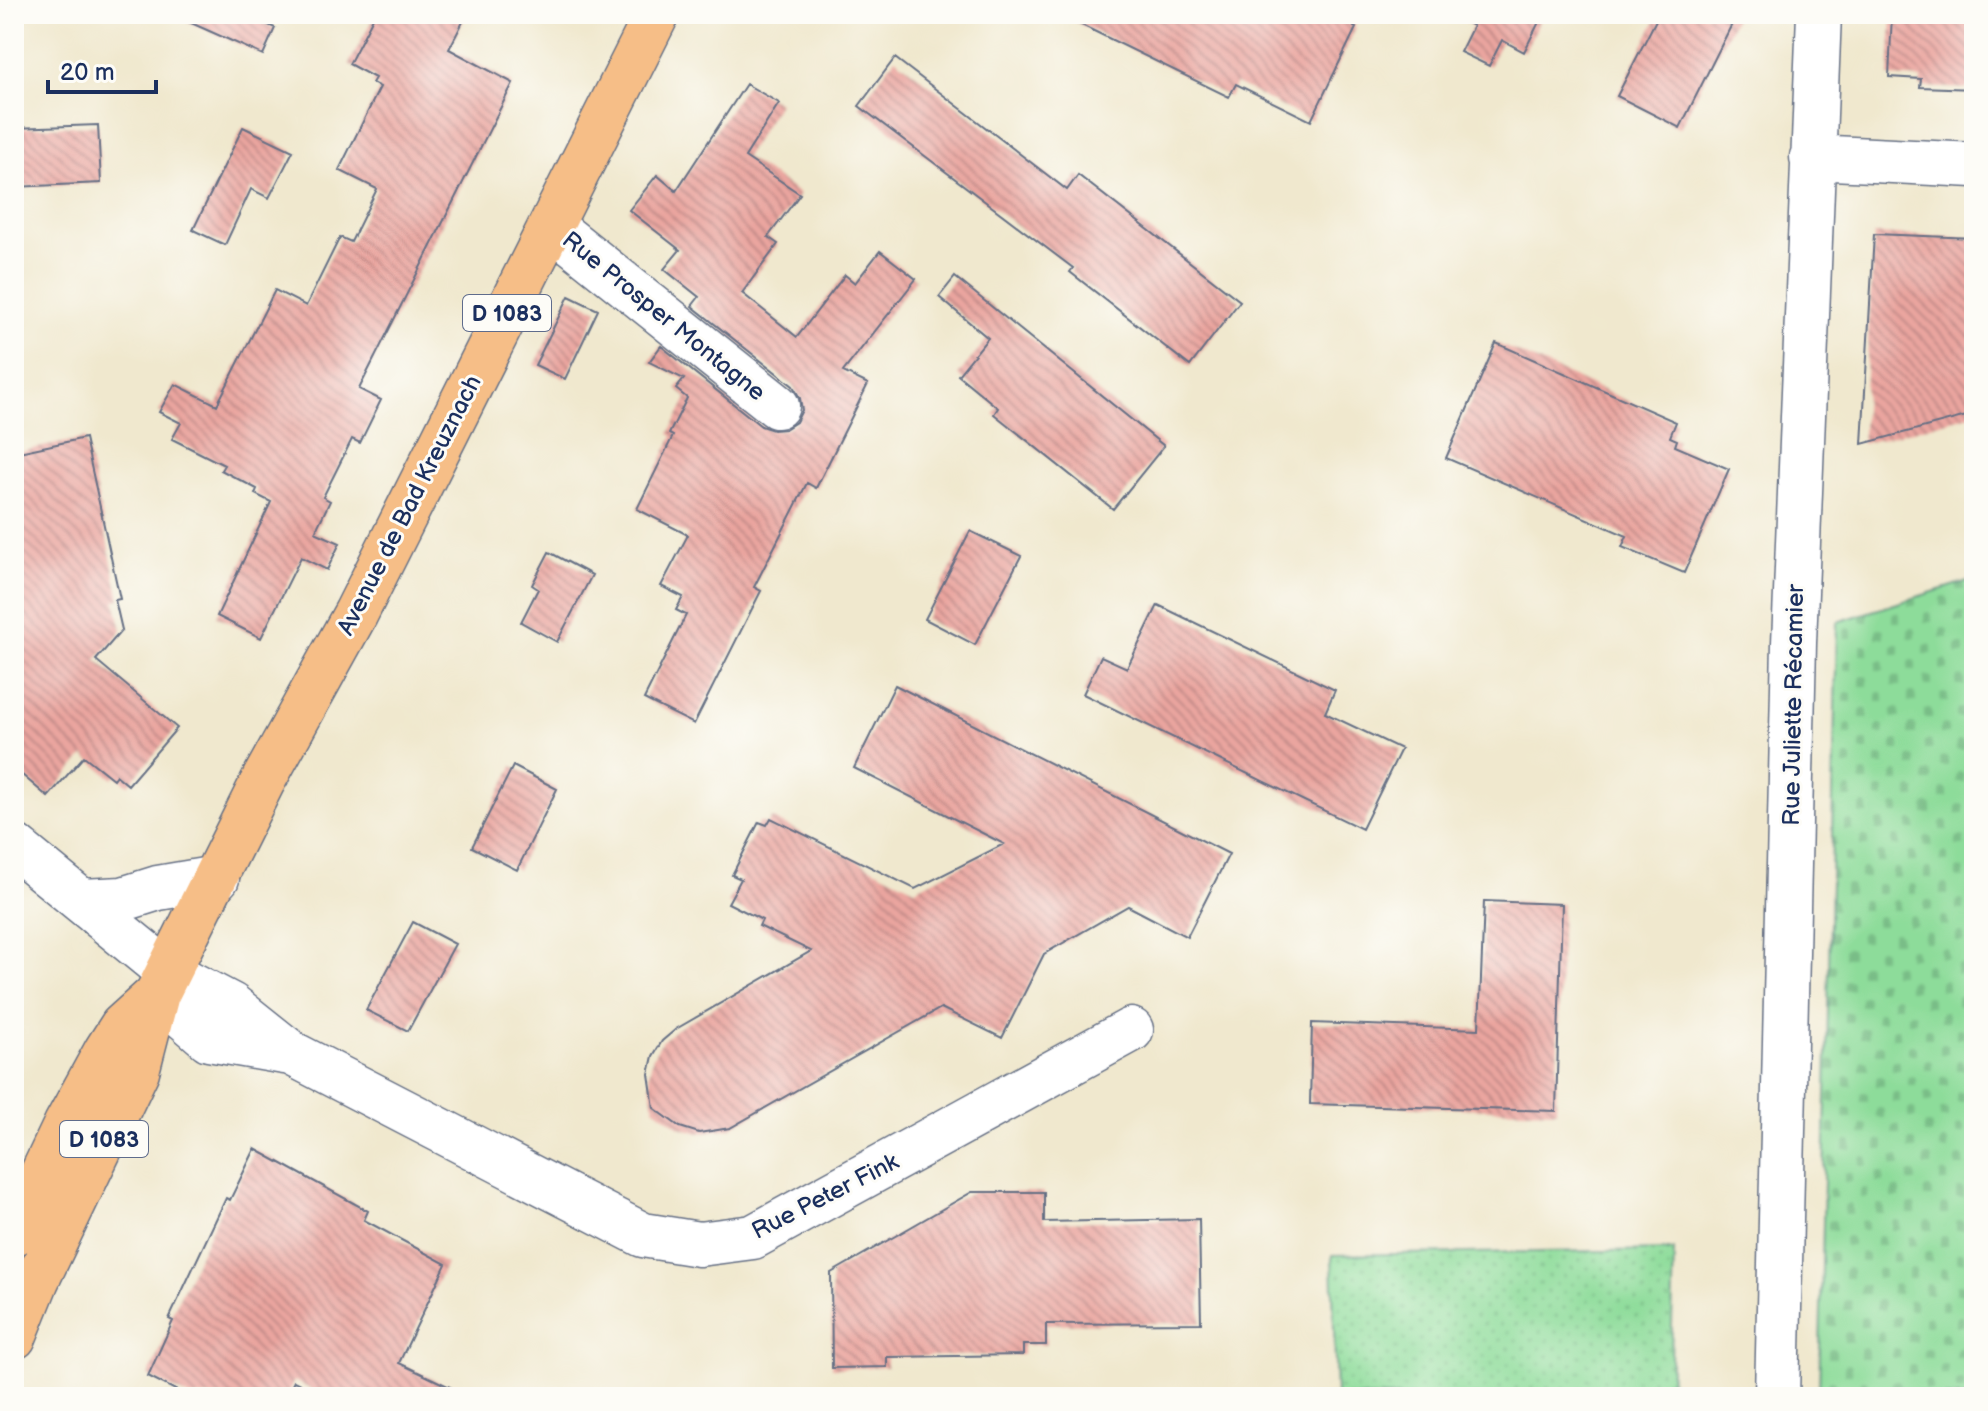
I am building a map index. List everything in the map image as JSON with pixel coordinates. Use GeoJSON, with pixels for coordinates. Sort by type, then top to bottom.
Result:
{"type":"FeatureCollection","features":[{"type":"Feature","properties":{"kind":"main road","name":"Avenue de Bad Kreuznach"},"geometry":{"type":"LineString","coordinates":[[14,1337],[37,1280],[137,1071],[163,983],[263,781],[356,613],[657,14]]}},
{"type":"Feature","properties":{"kind":"main road","name":"Avenue de Bad Kreuznach"},"geometry":{"type":"LineString","coordinates":[[14,1233],[66,1124],[106,1051],[122,1026],[163,983]]}},
{"type":"Feature","properties":{"kind":"street","name":"Rue Juliette Récamier"},"geometry":{"type":"LineString","coordinates":[[1777,1397],[1794,628],[1819,14]]}},
{"type":"Feature","properties":{"kind":"street"},"geometry":{"type":"LineString","coordinates":[[1812,157],[1974,165]]}},
{"type":"Feature","properties":{"kind":"street","name":"Rue Prosper Montagne"},"geometry":{"type":"LineString","coordinates":[[551,226],[777,406]]}},
{"type":"Feature","properties":{"kind":"street","name":"Rue Peter Fink"},"geometry":{"type":"LineString","coordinates":[[14,846],[82,901],[163,983],[209,1039],[291,1053],[643,1235],[699,1244],[753,1237],[1131,1030]]}},
{"type":"Feature","properties":{"kind":"street"},"geometry":{"type":"LineString","coordinates":[[82,901],[123,899],[158,888],[217,878]]}},
{"type":"Feature","properties":{"kind":"green space"},"geometry":{"type":"Polygon","coordinates":[[[1974,579],[1974,1397],[1819,1395],[1837,622],[1974,579]]]}},
{"type":"Feature","properties":{"kind":"green space"},"geometry":{"type":"Polygon","coordinates":[[[1674,1250],[1670,1397],[1336,1397],[1332,1255],[1674,1250]]]}},
{"type":"Feature","properties":{"kind":"building"},"geometry":{"type":"Polygon","coordinates":[[[171,14],[245,14],[275,28],[263,55],[171,14]]]}},
{"type":"Feature","properties":{"kind":"building"},"geometry":{"type":"Polygon","coordinates":[[[375,14],[467,14],[449,49],[513,83],[359,389],[381,400],[360,443],[352,439],[323,497],[330,501],[315,532],[340,543],[327,570],[301,557],[261,638],[217,616],[271,502],[255,494],[257,489],[221,470],[224,465],[172,439],[181,423],[159,412],[175,384],[217,405],[275,290],[306,306],[340,237],[351,242],[377,189],[339,170],[380,87],[372,83],[375,78],[349,64],[375,14]]]}},
{"type":"Feature","properties":{"kind":"building"},"geometry":{"type":"Polygon","coordinates":[[[1059,14],[1360,14],[1311,121],[1236,84],[1229,97],[1059,14]]]}},
{"type":"Feature","properties":{"kind":"building"},"geometry":{"type":"Polygon","coordinates":[[[1451,14],[1543,14],[1524,52],[1502,40],[1489,66],[1460,52],[1473,26],[1451,14]]]}},
{"type":"Feature","properties":{"kind":"building"},"geometry":{"type":"Polygon","coordinates":[[[1659,14],[1737,14],[1680,128],[1617,96],[1659,14]]]}},
{"type":"Feature","properties":{"kind":"building"},"geometry":{"type":"Polygon","coordinates":[[[1892,14],[1974,18],[1974,89],[1920,87],[1921,79],[1889,77],[1892,14]]]}},
{"type":"Feature","properties":{"kind":"building"},"geometry":{"type":"Polygon","coordinates":[[[895,58],[1067,190],[1078,175],[1240,301],[1190,366],[1070,272],[1073,268],[859,106],[895,58]]]}},
{"type":"Feature","properties":{"kind":"building"},"geometry":{"type":"Polygon","coordinates":[[[746,84],[779,103],[745,157],[800,194],[768,237],[778,244],[742,293],[797,337],[845,275],[855,283],[880,251],[916,279],[843,372],[868,384],[816,488],[807,483],[754,587],[761,591],[694,724],[644,699],[686,615],[676,610],[683,597],[661,586],[688,535],[637,509],[673,436],[669,434],[687,398],[676,389],[684,379],[649,362],[661,346],[761,426],[773,430],[785,429],[796,422],[802,410],[793,386],[692,306],[699,297],[664,269],[680,250],[629,210],[657,175],[676,191],[746,84]]]}},
{"type":"Feature","properties":{"kind":"building"},"geometry":{"type":"Polygon","coordinates":[[[98,125],[101,183],[14,187],[14,128],[98,125]]]}},
{"type":"Feature","properties":{"kind":"building"},"geometry":{"type":"Polygon","coordinates":[[[243,127],[293,151],[269,198],[251,189],[225,245],[193,230],[243,127]]]}},
{"type":"Feature","properties":{"kind":"building"},"geometry":{"type":"Polygon","coordinates":[[[1874,234],[1974,238],[1974,414],[1862,444],[1874,234]]]}},
{"type":"Feature","properties":{"kind":"building"},"geometry":{"type":"Polygon","coordinates":[[[955,277],[1164,446],[1113,509],[994,414],[998,408],[958,375],[988,338],[939,297],[955,277]]]}},
{"type":"Feature","properties":{"kind":"building"},"geometry":{"type":"Polygon","coordinates":[[[569,296],[598,310],[565,379],[535,365],[569,296]]]}},
{"type":"Feature","properties":{"kind":"building"},"geometry":{"type":"Polygon","coordinates":[[[1496,343],[1676,422],[1670,437],[1677,440],[1675,446],[1729,469],[1684,573],[1622,547],[1627,536],[1446,458],[1496,343]]]}},
{"type":"Feature","properties":{"kind":"building"},"geometry":{"type":"Polygon","coordinates":[[[85,438],[120,599],[115,600],[122,630],[96,660],[177,728],[128,785],[116,775],[113,779],[84,756],[48,797],[14,768],[14,453],[85,438]]]}},
{"type":"Feature","properties":{"kind":"building"},"geometry":{"type":"Polygon","coordinates":[[[970,531],[1021,556],[975,645],[925,619],[970,531]]]}},
{"type":"Feature","properties":{"kind":"building"},"geometry":{"type":"Polygon","coordinates":[[[549,552],[592,575],[557,642],[521,622],[538,589],[532,585],[549,552]]]}},
{"type":"Feature","properties":{"kind":"building"},"geometry":{"type":"Polygon","coordinates":[[[1158,605],[1335,690],[1325,713],[1401,749],[1362,829],[1083,694],[1101,656],[1127,668],[1158,605]]]}},
{"type":"Feature","properties":{"kind":"building"},"geometry":{"type":"Polygon","coordinates":[[[895,685],[1229,854],[1187,937],[1128,906],[1044,954],[1002,1038],[941,1008],[730,1128],[699,1133],[680,1127],[654,1108],[649,1074],[653,1056],[662,1041],[676,1029],[811,951],[759,926],[762,920],[728,903],[741,879],[732,875],[759,822],[767,825],[771,818],[915,889],[1004,844],[854,768],[895,685]]]}},
{"type":"Feature","properties":{"kind":"building"},"geometry":{"type":"Polygon","coordinates":[[[513,766],[557,789],[517,870],[472,847],[513,766]]]}},
{"type":"Feature","properties":{"kind":"building"},"geometry":{"type":"Polygon","coordinates":[[[1484,901],[1562,904],[1556,1111],[1310,1104],[1312,1023],[1479,1029],[1484,901]]]}},
{"type":"Feature","properties":{"kind":"building"},"geometry":{"type":"Polygon","coordinates":[[[413,922],[455,944],[408,1031],[366,1010],[413,922]]]}},
{"type":"Feature","properties":{"kind":"building"},"geometry":{"type":"Polygon","coordinates":[[[255,1149],[368,1211],[364,1220],[446,1264],[399,1363],[471,1397],[326,1397],[294,1381],[286,1397],[189,1397],[148,1376],[173,1321],[169,1319],[226,1198],[230,1200],[255,1149]]]}},
{"type":"Feature","properties":{"kind":"building"},"geometry":{"type":"Polygon","coordinates":[[[972,1192],[1044,1192],[1044,1222],[1199,1219],[1201,1323],[1046,1324],[1046,1345],[1023,1345],[1023,1355],[887,1357],[887,1367],[832,1368],[831,1273],[972,1192]]]}}]}
